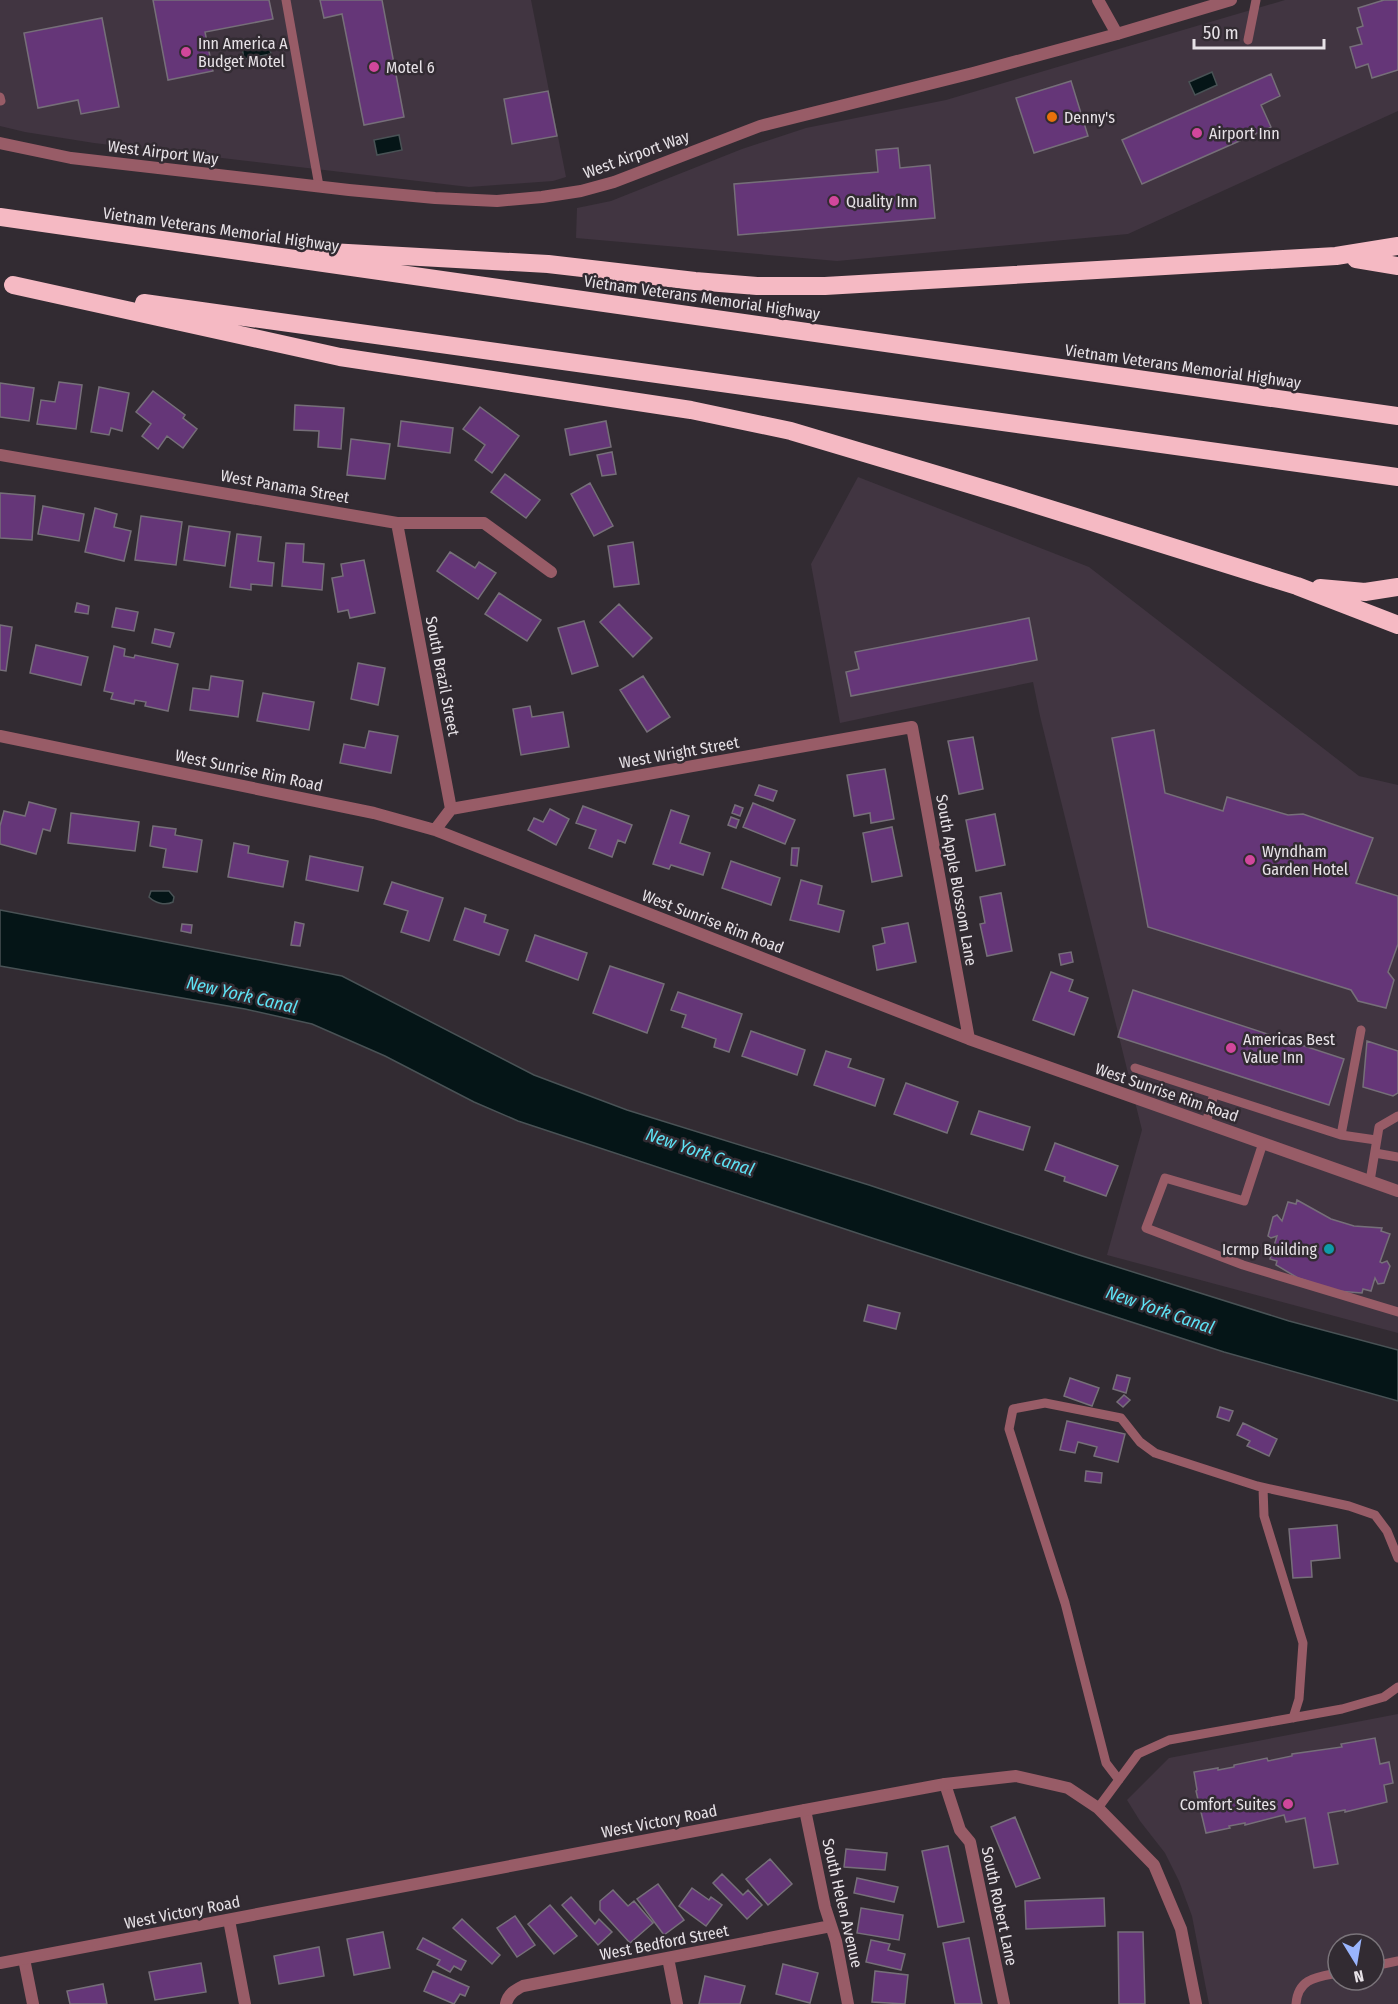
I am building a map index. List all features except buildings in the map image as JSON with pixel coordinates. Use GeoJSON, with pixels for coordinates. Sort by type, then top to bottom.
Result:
{"type":"FeatureCollection","features":[{"type":"Feature","properties":{"kind":"highway","name":"Vietnam Veterans Memorial Highway"},"geometry":{"type":"LineString","coordinates":[[0,217],[1398,416]]}},
{"type":"Feature","properties":{"kind":"highway"},"geometry":{"type":"LineString","coordinates":[[184,244],[548,264],[757,286],[825,286],[1336,256],[1398,246]]}},
{"type":"Feature","properties":{"kind":"highway"},"geometry":{"type":"LineString","coordinates":[[1336,256],[1398,266]]}},
{"type":"Feature","properties":{"kind":"highway"},"geometry":{"type":"LineString","coordinates":[[7,284],[1398,477]]}},
{"type":"Feature","properties":{"kind":"highway"},"geometry":{"type":"LineString","coordinates":[[7,284],[340,357],[691,410],[763,424],[999,493],[1297,586],[1398,625]]}},
{"type":"Feature","properties":{"kind":"highway"},"geometry":{"type":"LineString","coordinates":[[1297,586],[1365,592],[1398,587]]}},
{"type":"Feature","properties":{"kind":"street"},"geometry":{"type":"LineString","coordinates":[[1098,0],[1117,34]]}},
{"type":"Feature","properties":{"kind":"street","name":"West Airport Way"},"geometry":{"type":"LineString","coordinates":[[0,143],[71,158],[435,198],[497,201],[581,191],[614,182],[760,126],[973,73],[1231,0]]}},
{"type":"Feature","properties":{"kind":"street","name":"West Panama Street"},"geometry":{"type":"LineString","coordinates":[[0,455],[397,523],[484,523],[551,572]]}},
{"type":"Feature","properties":{"kind":"street","name":"South Brazil Street"},"geometry":{"type":"LineString","coordinates":[[397,523],[451,809]]}},
{"type":"Feature","properties":{"kind":"street","name":"West Wright Street"},"geometry":{"type":"LineString","coordinates":[[451,809],[912,727]]}},
{"type":"Feature","properties":{"kind":"street","name":"South Apple Blossom Lane"},"geometry":{"type":"LineString","coordinates":[[912,727],[969,1039]]}},
{"type":"Feature","properties":{"kind":"street","name":"West Sunrise Rim Road"},"geometry":{"type":"LineString","coordinates":[[0,736],[374,813],[435,830],[969,1039],[1398,1191]]}},
{"type":"Feature","properties":{"kind":"street"},"geometry":{"type":"LineString","coordinates":[[435,830],[451,809]]}},
{"type":"Feature","properties":{"kind":"street","name":"West Victory Road"},"geometry":{"type":"LineString","coordinates":[[0,1963],[805,1809],[945,1784],[1016,1776],[1068,1788],[1098,1808],[1154,1865],[1181,1929],[1196,2004]]}},
{"type":"Feature","properties":{"kind":"street","name":"South Robert Lane"},"geometry":{"type":"LineString","coordinates":[[945,1784],[960,1830],[970,1842],[1004,2004]]}},
{"type":"Feature","properties":{"kind":"street","name":"South Helen Avenue"},"geometry":{"type":"LineString","coordinates":[[805,1809],[848,2004]]}},
{"type":"Feature","properties":{"kind":"street"},"geometry":{"type":"LineString","coordinates":[[229,1920],[245,2004]]}},
{"type":"Feature","properties":{"kind":"street","name":"West Bedford Street"},"geometry":{"type":"LineString","coordinates":[[506,2001],[514,1991],[523,1986],[831,1926]]}},
{"type":"Feature","properties":{"kind":"street"},"geometry":{"type":"LineString","coordinates":[[668,1958],[677,2004]]}},
{"type":"Feature","properties":{"kind":"street"},"geometry":{"type":"LineString","coordinates":[[24,1959],[33,2004]]}},
{"type":"Feature","properties":{"kind":"lane"},"geometry":{"type":"LineString","coordinates":[[286,0],[319,186]]}},
{"type":"Feature","properties":{"kind":"lane"},"geometry":{"type":"LineString","coordinates":[[1248,40],[1256,0]]}},
{"type":"Feature","properties":{"kind":"lane"},"geometry":{"type":"LineString","coordinates":[[1341,1135],[1360,1030]]}},
{"type":"Feature","properties":{"kind":"lane"},"geometry":{"type":"LineString","coordinates":[[1135,1068],[1341,1135],[1376,1140]]}},
{"type":"Feature","properties":{"kind":"lane"},"geometry":{"type":"LineString","coordinates":[[1206,1123],[1214,1094]]}},
{"type":"Feature","properties":{"kind":"lane"},"geometry":{"type":"LineString","coordinates":[[1370,1181],[1379,1127],[1398,1116]]}},
{"type":"Feature","properties":{"kind":"lane"},"geometry":{"type":"LineString","coordinates":[[1263,1143],[1245,1201],[1165,1178],[1146,1228],[1243,1265],[1398,1312]]}},
{"type":"Feature","properties":{"kind":"lane"},"geometry":{"type":"LineString","coordinates":[[1376,1153],[1398,1157]]}},
{"type":"Feature","properties":{"kind":"lane"},"geometry":{"type":"LineString","coordinates":[[1119,1780],[1106,1763],[1065,1603],[1009,1429],[1013,1409],[1046,1402],[1121,1418],[1140,1442],[1155,1453],[1263,1488],[1349,1506],[1375,1515],[1387,1531],[1398,1558]]}},
{"type":"Feature","properties":{"kind":"lane"},"geometry":{"type":"LineString","coordinates":[[1263,1488],[1264,1516],[1303,1643],[1299,1699],[1293,1718]]}},
{"type":"Feature","properties":{"kind":"lane"},"geometry":{"type":"LineString","coordinates":[[1098,1808],[1138,1754],[1169,1740],[1342,1709],[1384,1697],[1398,1687]]}},
{"type":"Feature","properties":{"kind":"lane"},"geometry":{"type":"LineString","coordinates":[[1296,2004],[1297,1994],[1310,1979],[1326,1976]]}},
{"type":"Feature","properties":{"kind":"shaded area"},"geometry":{"type":"Polygon","coordinates":[[[0,0],[531,0],[566,177],[553,181],[469,187],[94,143],[0,126],[0,0]]]}},
{"type":"Feature","properties":{"kind":"shaded area"},"geometry":{"type":"Polygon","coordinates":[[[1285,0],[1398,0],[1398,111],[1128,234],[837,261],[576,238],[577,208],[611,201],[742,149],[806,128],[946,100],[1285,0]]]}},
{"type":"Feature","properties":{"kind":"shaded area"},"geometry":{"type":"Polygon","coordinates":[[[858,477],[1089,567],[1359,776],[1398,785],[1398,1333],[1107,1255],[1142,1130],[1033,682],[840,723],[811,564],[858,477]]]}},
{"type":"Feature","properties":{"kind":"shaded area"},"geometry":{"type":"Polygon","coordinates":[[[1398,1714],[1398,2004],[1209,2004],[1192,1916],[1179,1881],[1165,1853],[1127,1800],[1169,1758],[1398,1714]]]}},
{"type":"Feature","properties":{"kind":"water"},"geometry":{"type":"Polygon","coordinates":[[[268,41],[271,54],[244,59],[242,47],[268,41]]]}},
{"type":"Feature","properties":{"kind":"water"},"geometry":{"type":"Polygon","coordinates":[[[1212,72],[1217,85],[1195,95],[1189,82],[1212,72]]]}},
{"type":"Feature","properties":{"kind":"water"},"geometry":{"type":"Polygon","coordinates":[[[399,135],[402,150],[377,155],[374,140],[399,135]]]}},
{"type":"Feature","properties":{"kind":"water"},"geometry":{"type":"Polygon","coordinates":[[[151,891],[169,891],[174,897],[173,902],[163,904],[154,901],[149,897],[151,891]]]}},
{"type":"Feature","properties":{"kind":"water","name":"New York Canal"},"geometry":{"type":"Polygon","coordinates":[[[0,910],[342,976],[534,1075],[627,1110],[869,1185],[1079,1255],[1289,1321],[1398,1350],[1398,1401],[1224,1352],[518,1121],[474,1102],[385,1056],[312,1024],[245,1009],[0,966],[0,910]]]}},
{"type":"Feature","properties":{"kind":"place","name":"Inn America A Budget Motel"},"geometry":{"type":"Point","coordinates":[186,52]}},
{"type":"Feature","properties":{"kind":"place","name":"Motel 6"},"geometry":{"type":"Point","coordinates":[374,67]}},
{"type":"Feature","properties":{"kind":"place","name":"Denny's"},"geometry":{"type":"Point","coordinates":[1052,117]}},
{"type":"Feature","properties":{"kind":"place","name":"Airport Inn"},"geometry":{"type":"Point","coordinates":[1197,133]}},
{"type":"Feature","properties":{"kind":"place","name":"Quality Inn"},"geometry":{"type":"Point","coordinates":[834,201]}},
{"type":"Feature","properties":{"kind":"place","name":"Wyndham Garden Hotel"},"geometry":{"type":"Point","coordinates":[1250,860]}},
{"type":"Feature","properties":{"kind":"place","name":"Americas Best Value Inn"},"geometry":{"type":"Point","coordinates":[1231,1048]}},
{"type":"Feature","properties":{"kind":"place","name":"Icrmp Building"},"geometry":{"type":"Point","coordinates":[1329,1249]}},
{"type":"Feature","properties":{"kind":"place","name":"Comfort Suites"},"geometry":{"type":"Point","coordinates":[1288,1804]}}]}
